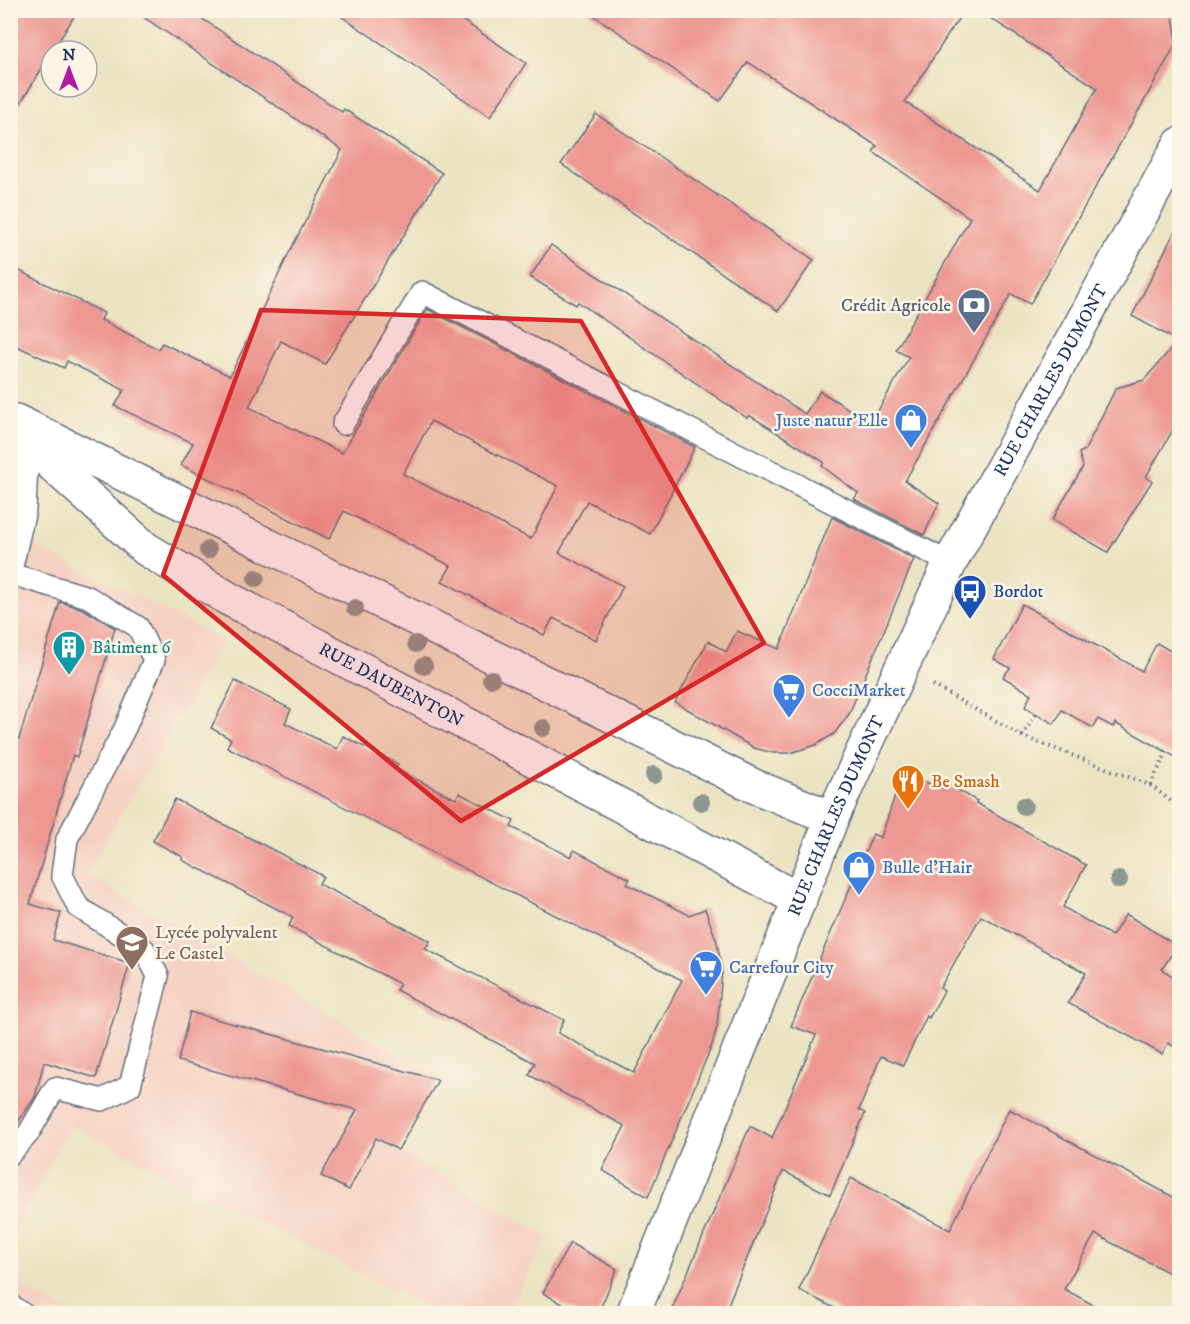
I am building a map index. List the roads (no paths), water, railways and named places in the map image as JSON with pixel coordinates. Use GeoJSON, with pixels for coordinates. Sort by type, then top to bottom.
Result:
{"type":"FeatureCollection","features":[{"type":"Feature","properties":{"kind":"street","name":"RUE CHARLES DUMONT"},"geometry":{"type":"LineString","coordinates":[[633,1314],[832,819],[904,668],[950,563],[1179,144]]}},
{"type":"Feature","properties":{"kind":"street"},"geometry":{"type":"LineString","coordinates":[[18,427],[756,787],[832,819]]}},
{"type":"Feature","properties":{"kind":"street","name":"RUE DAUBENTON"},"geometry":{"type":"LineString","coordinates":[[18,427],[146,549],[229,599],[800,900]]}},
{"type":"Feature","properties":{"kind":"lane"},"geometry":{"type":"LineString","coordinates":[[343,424],[422,292],[950,563]]}},
{"type":"Feature","properties":{"kind":"lane"},"geometry":{"type":"LineString","coordinates":[[10,1154],[28,1134],[55,1088],[102,1100],[130,1086],[158,976],[144,949],[78,907],[62,875],[67,839],[125,728],[154,660],[138,627],[88,597],[11,574],[25,510],[18,427]]}},
{"type":"Feature","properties":{"kind":"lane"},"geometry":{"type":"LineString","coordinates":[[10,1305],[23,1314]]}},
{"type":"Feature","properties":{"kind":"place","name":"Crédit Agricole"},"geometry":{"type":"Point","coordinates":[974,334]}},
{"type":"Feature","properties":{"kind":"place","name":"Juste natur'Elle"},"geometry":{"type":"Point","coordinates":[911,449]}},
{"type":"Feature","properties":{"kind":"place","name":"Bordot"},"geometry":{"type":"Point","coordinates":[970,620]}},
{"type":"Feature","properties":{"kind":"place","name":"Bâtiment 6"},"geometry":{"type":"Point","coordinates":[69,676]}},
{"type":"Feature","properties":{"kind":"place","name":"CocciMarket"},"geometry":{"type":"Point","coordinates":[789,719]}},
{"type":"Feature","properties":{"kind":"place","name":"Be Smash"},"geometry":{"type":"Point","coordinates":[908,810]}},
{"type":"Feature","properties":{"kind":"place","name":"Bulle d'Hair"},"geometry":{"type":"Point","coordinates":[859,896]}},
{"type":"Feature","properties":{"kind":"place","name":"Lycée polyvalent Le Castel"},"geometry":{"type":"Point","coordinates":[132,971]}},
{"type":"Feature","properties":{"kind":"place","name":"Carrefour City"},"geometry":{"type":"Point","coordinates":[706,996]}}]}
